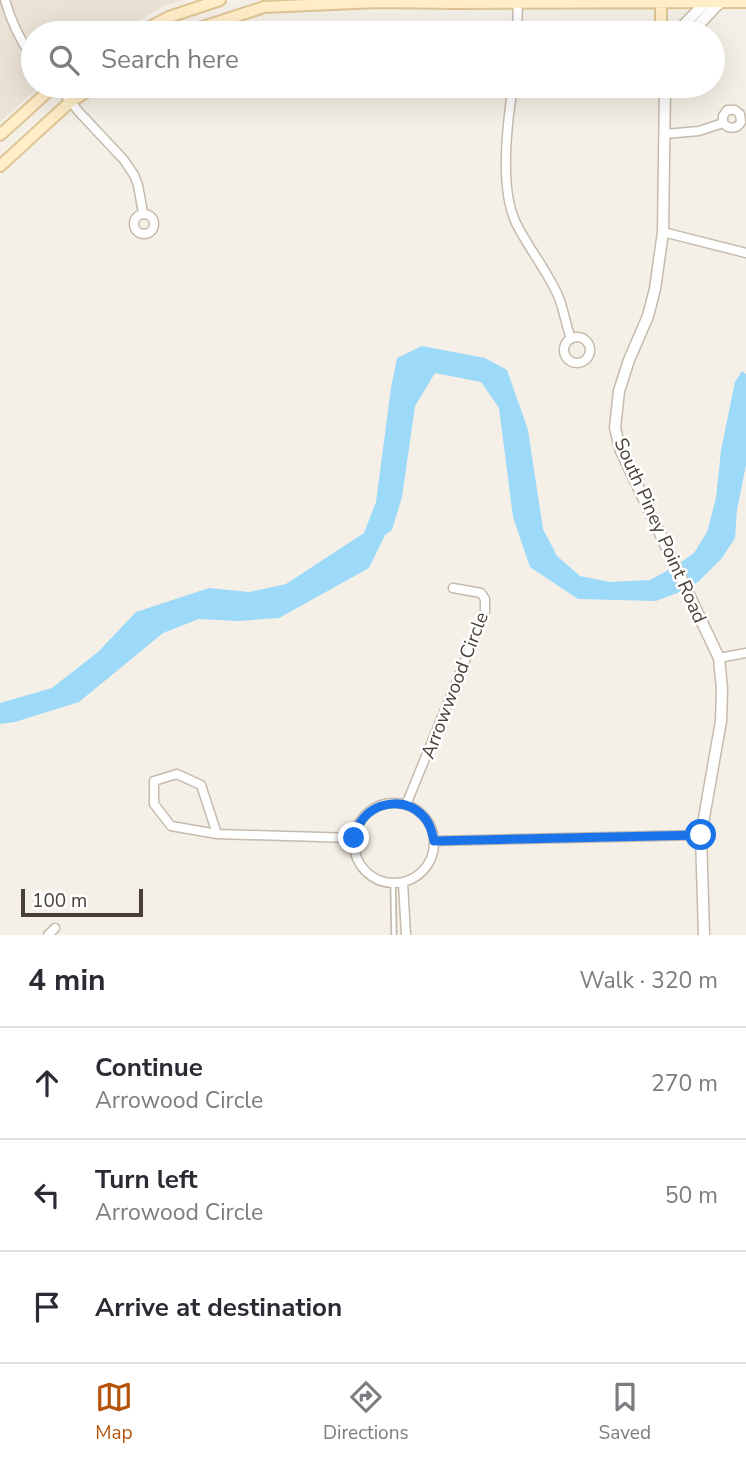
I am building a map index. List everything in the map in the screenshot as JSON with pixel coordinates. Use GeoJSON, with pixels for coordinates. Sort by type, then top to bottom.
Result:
{"type":"FeatureCollection","features":[{"type":"Feature","properties":{"kind":"main road"},"geometry":{"type":"LineString","coordinates":[[162,21],[220,0]]}},
{"type":"Feature","properties":{"kind":"main road"},"geometry":{"type":"LineString","coordinates":[[221,21],[264,7],[378,1],[746,2]]}},
{"type":"Feature","properties":{"kind":"main road"},"geometry":{"type":"LineString","coordinates":[[661,2],[661,21]]}},
{"type":"Feature","properties":{"kind":"main road"},"geometry":{"type":"LineString","coordinates":[[0,135],[42,98]]}},
{"type":"Feature","properties":{"kind":"main road"},"geometry":{"type":"LineString","coordinates":[[0,166],[76,98]]}},
{"type":"Feature","properties":{"kind":"street"},"geometry":{"type":"LineString","coordinates":[[5,0],[9,18],[21,41]]}},
{"type":"Feature","properties":{"kind":"street"},"geometry":{"type":"LineString","coordinates":[[688,21],[707,1]]}},
{"type":"Feature","properties":{"kind":"street"},"geometry":{"type":"LineString","coordinates":[[702,21],[721,1]]}},
{"type":"Feature","properties":{"kind":"street"},"geometry":{"type":"LineString","coordinates":[[517,21],[518,2]]}},
{"type":"Feature","properties":{"kind":"street"},"geometry":{"type":"LineString","coordinates":[[66,98],[124,160],[134,175],[143,214]]}},
{"type":"Feature","properties":{"kind":"street"},"geometry":{"type":"LineString","coordinates":[[511,98],[506,171],[508,193],[515,221],[558,296],[571,338]]}},
{"type":"Feature","properties":{"kind":"street","name":"South Piney Point Road"},"geometry":{"type":"LineString","coordinates":[[665,98],[663,232],[655,289],[648,316],[619,391],[615,428],[621,450],[719,658],[721,721],[701,835],[704,935]]}},
{"type":"Feature","properties":{"kind":"street"},"geometry":{"type":"LineString","coordinates":[[665,134],[699,131],[723,123]]}},
{"type":"Feature","properties":{"kind":"street"},"geometry":{"type":"LineString","coordinates":[[663,232],[746,253]]}},
{"type":"Feature","properties":{"kind":"street","name":"Arrowwood Circle"},"geometry":{"type":"LineString","coordinates":[[406,805],[485,611],[485,599],[481,593],[453,588]]}},
{"type":"Feature","properties":{"kind":"street"},"geometry":{"type":"LineString","coordinates":[[719,658],[746,653]]}},
{"type":"Feature","properties":{"kind":"street"},"geometry":{"type":"LineString","coordinates":[[217,834],[201,785],[177,774],[154,781],[154,804],[171,826],[217,834],[354,838]]}},
{"type":"Feature","properties":{"kind":"street"},"geometry":{"type":"LineString","coordinates":[[392,803],[406,805],[423,815],[432,829],[432,856],[424,870],[403,883],[373,878],[360,865],[355,853],[354,838],[359,823],[371,810],[392,803]]}},
{"type":"Feature","properties":{"kind":"street"},"geometry":{"type":"LineString","coordinates":[[434,841],[701,835]]}},
{"type":"Feature","properties":{"kind":"street"},"geometry":{"type":"LineString","coordinates":[[403,883],[405,935]]}},
{"type":"Feature","properties":{"kind":"lane"},"geometry":{"type":"LineString","coordinates":[[393,883],[394,935]]}},
{"type":"Feature","properties":{"kind":"shaded area"},"geometry":{"type":"Polygon","coordinates":[[[0,0],[183,0],[164,6],[137,21],[21,21],[21,98],[27,98],[0,122],[0,0]]]}},
{"type":"Feature","properties":{"kind":"water"},"geometry":{"type":"Polygon","coordinates":[[[422,346],[485,358],[507,370],[528,430],[543,529],[557,556],[580,576],[610,582],[650,580],[694,553],[707,532],[716,498],[721,450],[735,382],[742,371],[746,374],[746,465],[737,510],[735,538],[722,558],[699,581],[685,590],[656,601],[578,599],[530,567],[513,517],[499,408],[481,382],[435,373],[415,406],[402,497],[392,530],[385,535],[369,568],[279,618],[238,621],[199,619],[163,633],[79,702],[0,724],[0,703],[52,688],[98,652],[136,612],[209,588],[249,592],[286,584],[364,533],[376,502],[397,358],[422,346]]]}},
{"type":"Feature","properties":{"kind":"route"},"geometry":{"type":"LineString","coordinates":[[354,838],[359,823],[371,810],[392,803],[406,805],[423,815],[432,829],[434,841],[701,835]]}}]}
